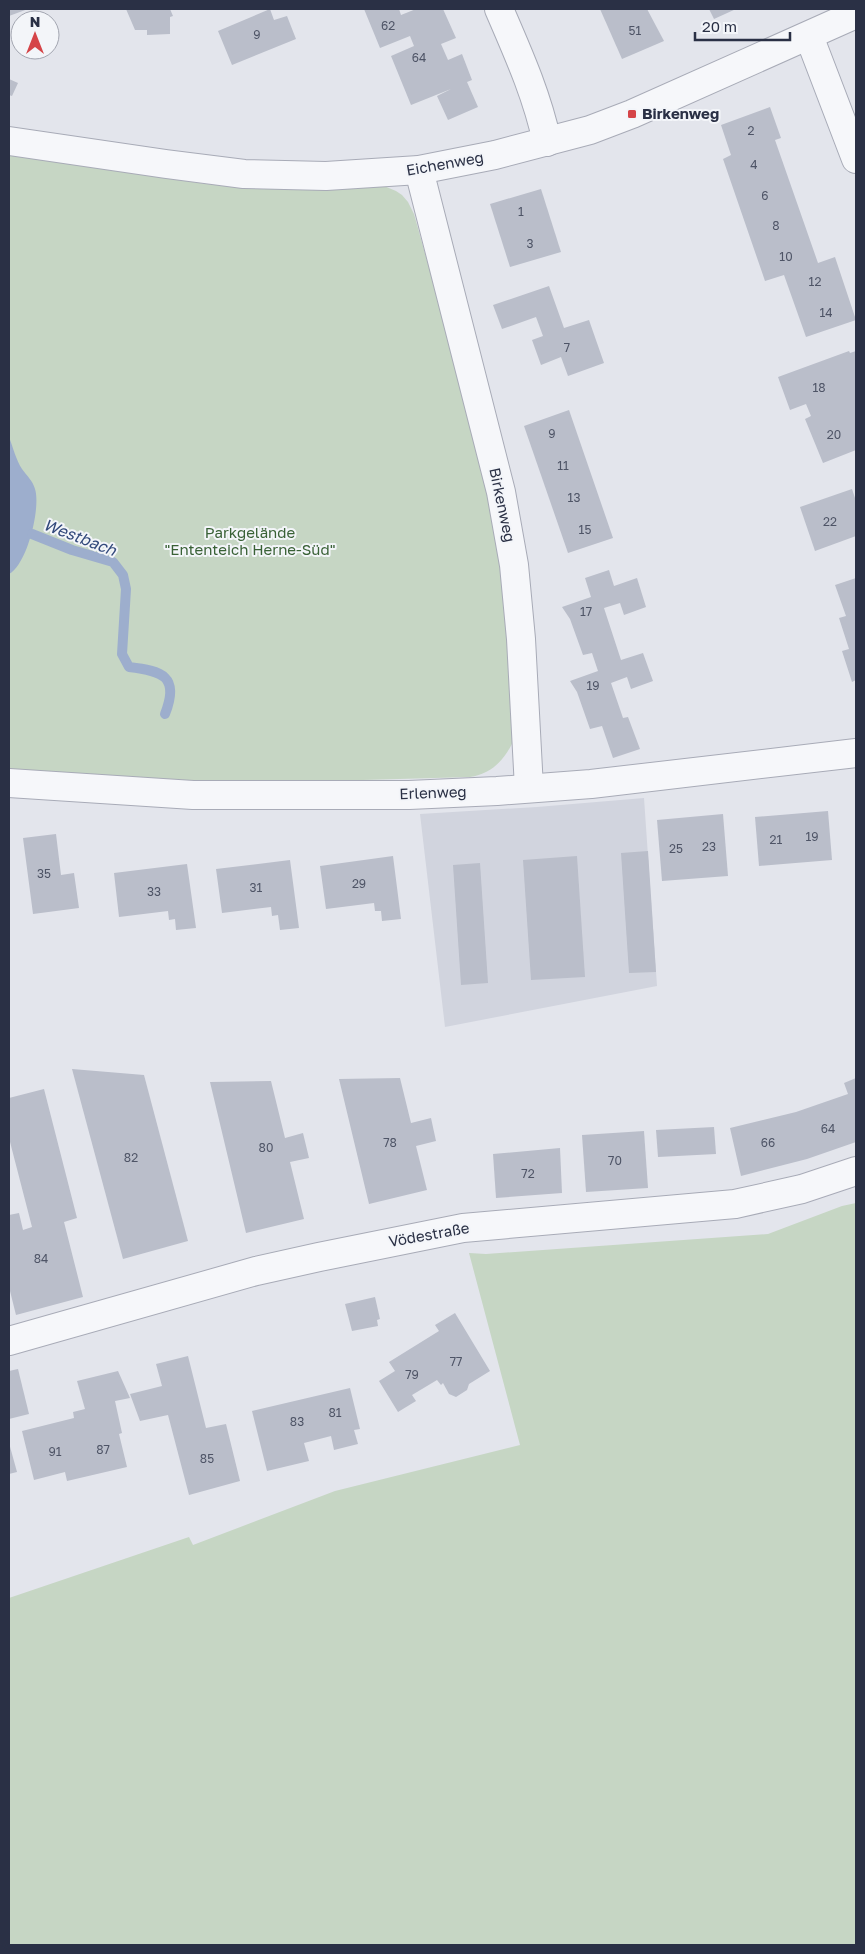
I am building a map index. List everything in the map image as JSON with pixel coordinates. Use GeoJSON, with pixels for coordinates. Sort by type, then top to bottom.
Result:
{"type":"FeatureCollection","features":[{"type":"Feature","properties":{"kind":"street"},"geometry":{"type":"LineString","coordinates":[[499,9],[531,84],[542,118],[546,142]]}},
{"type":"Feature","properties":{"kind":"street","name":"Eichenweg"},"geometry":{"type":"LineString","coordinates":[[9,141],[244,174],[326,176],[419,170],[546,142],[590,130],[632,114],[856,14]]}},
{"type":"Feature","properties":{"kind":"street"},"geometry":{"type":"LineString","coordinates":[[809,36],[856,158]]}},
{"type":"Feature","properties":{"kind":"street","name":"Birkenweg"},"geometry":{"type":"LineString","coordinates":[[419,170],[501,492],[514,565],[521,639],[529,788]]}},
{"type":"Feature","properties":{"kind":"street","name":"Erlenweg"},"geometry":{"type":"LineString","coordinates":[[9,783],[193,795],[409,795],[590,784],[856,753]]}},
{"type":"Feature","properties":{"kind":"street","name":"Vödestraße"},"geometry":{"type":"LineString","coordinates":[[9,1341],[256,1271],[319,1256],[462,1228],[735,1204],[802,1189],[856,1171]]}},
{"type":"Feature","properties":{"kind":"shaded area"},"geometry":{"type":"Polygon","coordinates":[[[644,798],[657,986],[445,1027],[420,814],[644,798]]]}},
{"type":"Feature","properties":{"kind":"green space","name":"Parkgelände \"Ententeich Herne-Süd\""},"geometry":{"type":"Polygon","coordinates":[[[9,154],[206,184],[289,189],[384,186],[402,195],[408,202],[414,214],[445,325],[481,467],[503,585],[515,737],[503,758],[492,768],[470,777],[292,782],[194,782],[9,771],[9,154]]]}},
{"type":"Feature","properties":{"kind":"green space"},"geometry":{"type":"Polygon","coordinates":[[[856,1203],[856,1945],[9,1945],[9,1598],[189,1537],[193,1545],[335,1491],[520,1445],[469,1253],[486,1254],[768,1234],[842,1206],[856,1203]]]}},
{"type":"Feature","properties":{"kind":"water"},"geometry":{"type":"Polygon","coordinates":[[[9,437],[16,458],[34,486],[36,509],[27,548],[16,569],[9,574],[9,437]]]}},
{"type":"Feature","properties":{"kind":"building"},"geometry":{"type":"Polygon","coordinates":[[[9,9],[28,9],[10,10],[9,16],[9,9]]]}},
{"type":"Feature","properties":{"kind":"building"},"geometry":{"type":"Polygon","coordinates":[[[126,9],[170,9],[173,16],[170,17],[170,34],[147,35],[147,30],[135,30],[126,9]]]}},
{"type":"Feature","properties":{"kind":"building"},"geometry":{"type":"Polygon","coordinates":[[[270,9],[274,20],[287,16],[296,39],[232,65],[218,31],[270,9]]]}},
{"type":"Feature","properties":{"kind":"building"},"geometry":{"type":"Polygon","coordinates":[[[364,9],[399,9],[401,15],[416,9],[443,9],[456,38],[441,44],[448,60],[462,54],[472,80],[467,82],[478,107],[448,120],[437,96],[451,89],[411,105],[391,56],[414,46],[410,36],[380,48],[364,9]]]}},
{"type":"Feature","properties":{"kind":"building"},"geometry":{"type":"Polygon","coordinates":[[[600,9],[647,9],[664,41],[622,59],[600,9]]]}},
{"type":"Feature","properties":{"kind":"building"},"geometry":{"type":"Polygon","coordinates":[[[709,9],[736,9],[714,19],[709,9]]]}},
{"type":"Feature","properties":{"kind":"building"},"geometry":{"type":"Polygon","coordinates":[[[9,79],[18,83],[12,96],[9,95],[9,79]]]}},
{"type":"Feature","properties":{"kind":"building"},"geometry":{"type":"Polygon","coordinates":[[[770,107],[781,138],[775,140],[818,263],[835,257],[856,320],[806,337],[784,275],[765,281],[723,159],[731,155],[721,125],[770,107]]]}},
{"type":"Feature","properties":{"kind":"building"},"geometry":{"type":"Polygon","coordinates":[[[541,189],[561,252],[510,267],[490,204],[541,189]]]}},
{"type":"Feature","properties":{"kind":"building"},"geometry":{"type":"Polygon","coordinates":[[[549,286],[564,328],[589,320],[604,363],[568,376],[561,357],[541,365],[532,340],[543,336],[536,317],[502,329],[493,305],[549,286]]]}},
{"type":"Feature","properties":{"kind":"building"},"geometry":{"type":"Polygon","coordinates":[[[849,351],[850,353],[856,351],[856,450],[823,463],[805,419],[811,416],[806,404],[790,410],[778,377],[849,351]]]}},
{"type":"Feature","properties":{"kind":"building"},"geometry":{"type":"Polygon","coordinates":[[[569,410],[613,538],[568,553],[524,426],[569,410]]]}},
{"type":"Feature","properties":{"kind":"building"},"geometry":{"type":"Polygon","coordinates":[[[852,489],[856,501],[856,536],[815,551],[800,507],[852,489]]]}},
{"type":"Feature","properties":{"kind":"building"},"geometry":{"type":"Polygon","coordinates":[[[609,570],[614,586],[637,578],[646,607],[624,615],[620,603],[604,608],[621,660],[643,653],[653,681],[631,689],[627,677],[611,683],[623,718],[628,717],[640,749],[613,758],[602,726],[590,729],[577,692],[570,681],[598,671],[592,653],[583,655],[570,619],[562,607],[591,597],[585,578],[609,570]]]}},
{"type":"Feature","properties":{"kind":"building"},"geometry":{"type":"Polygon","coordinates":[[[856,578],[856,680],[852,682],[842,651],[849,649],[839,618],[846,616],[835,585],[856,578]]]}},
{"type":"Feature","properties":{"kind":"building"},"geometry":{"type":"Polygon","coordinates":[[[828,811],[832,860],[759,866],[755,817],[828,811]]]}},
{"type":"Feature","properties":{"kind":"building"},"geometry":{"type":"Polygon","coordinates":[[[723,814],[728,876],[662,881],[657,820],[723,814]]]}},
{"type":"Feature","properties":{"kind":"building"},"geometry":{"type":"Polygon","coordinates":[[[56,834],[61,875],[74,873],[79,908],[33,914],[23,838],[56,834]]]}},
{"type":"Feature","properties":{"kind":"building"},"geometry":{"type":"Polygon","coordinates":[[[648,851],[656,972],[629,973],[621,853],[648,851]]]}},
{"type":"Feature","properties":{"kind":"building"},"geometry":{"type":"Polygon","coordinates":[[[393,856],[401,919],[382,921],[381,911],[375,911],[374,903],[326,909],[320,866],[393,856]]]}},
{"type":"Feature","properties":{"kind":"building"},"geometry":{"type":"Polygon","coordinates":[[[577,856],[585,977],[531,980],[523,860],[577,856]]]}},
{"type":"Feature","properties":{"kind":"building"},"geometry":{"type":"Polygon","coordinates":[[[290,860],[299,928],[280,930],[278,915],[272,916],[271,907],[222,913],[216,869],[290,860]]]}},
{"type":"Feature","properties":{"kind":"building"},"geometry":{"type":"Polygon","coordinates":[[[480,863],[488,983],[461,985],[453,865],[480,863]]]}},
{"type":"Feature","properties":{"kind":"building"},"geometry":{"type":"Polygon","coordinates":[[[187,864],[196,928],[176,930],[175,919],[169,920],[168,911],[119,917],[114,873],[187,864]]]}},
{"type":"Feature","properties":{"kind":"building"},"geometry":{"type":"Polygon","coordinates":[[[72,1069],[144,1075],[188,1241],[123,1259],[72,1069]]]}},
{"type":"Feature","properties":{"kind":"building"},"geometry":{"type":"Polygon","coordinates":[[[400,1078],[411,1123],[431,1118],[436,1141],[416,1146],[427,1190],[369,1204],[339,1079],[400,1078]]]}},
{"type":"Feature","properties":{"kind":"building"},"geometry":{"type":"Polygon","coordinates":[[[856,1078],[856,1142],[807,1159],[741,1176],[730,1128],[796,1112],[848,1094],[844,1083],[856,1078]]]}},
{"type":"Feature","properties":{"kind":"building"},"geometry":{"type":"Polygon","coordinates":[[[271,1081],[285,1138],[303,1133],[309,1158],[290,1162],[304,1219],[246,1233],[210,1082],[271,1081]]]}},
{"type":"Feature","properties":{"kind":"building"},"geometry":{"type":"Polygon","coordinates":[[[44,1089],[77,1218],[64,1222],[83,1297],[16,1315],[9,1287],[9,1215],[19,1213],[23,1230],[32,1227],[9,1138],[9,1098],[44,1089]]]}},
{"type":"Feature","properties":{"kind":"building"},"geometry":{"type":"Polygon","coordinates":[[[714,1127],[716,1154],[658,1157],[656,1130],[714,1127]]]}},
{"type":"Feature","properties":{"kind":"building"},"geometry":{"type":"Polygon","coordinates":[[[644,1131],[648,1188],[586,1192],[582,1135],[644,1131]]]}},
{"type":"Feature","properties":{"kind":"building"},"geometry":{"type":"Polygon","coordinates":[[[560,1148],[562,1193],[496,1198],[493,1154],[560,1148]]]}},
{"type":"Feature","properties":{"kind":"building"},"geometry":{"type":"Polygon","coordinates":[[[375,1297],[380,1319],[377,1320],[378,1326],[352,1331],[345,1304],[375,1297]]]}},
{"type":"Feature","properties":{"kind":"building"},"geometry":{"type":"Polygon","coordinates":[[[455,1313],[490,1371],[469,1384],[467,1390],[456,1397],[449,1394],[443,1383],[441,1385],[437,1380],[412,1395],[416,1401],[398,1412],[379,1381],[395,1371],[389,1362],[439,1331],[435,1325],[455,1313]]]}},
{"type":"Feature","properties":{"kind":"building"},"geometry":{"type":"Polygon","coordinates":[[[188,1356],[206,1428],[226,1424],[240,1481],[189,1495],[168,1415],[140,1421],[130,1394],[162,1386],[156,1364],[188,1356]]]}},
{"type":"Feature","properties":{"kind":"building"},"geometry":{"type":"Polygon","coordinates":[[[18,1369],[29,1414],[9,1419],[9,1371],[18,1369]]]}},
{"type":"Feature","properties":{"kind":"building"},"geometry":{"type":"Polygon","coordinates":[[[118,1371],[130,1398],[115,1401],[122,1433],[119,1434],[127,1467],[67,1481],[65,1472],[34,1480],[22,1431],[74,1418],[73,1412],[85,1409],[77,1381],[118,1371]]]}},
{"type":"Feature","properties":{"kind":"building"},"geometry":{"type":"Polygon","coordinates":[[[350,1388],[360,1429],[354,1430],[358,1444],[334,1450],[331,1436],[304,1443],[309,1461],[267,1471],[252,1411],[350,1388]]]}},
{"type":"Feature","properties":{"kind":"building"},"geometry":{"type":"Polygon","coordinates":[[[9,1443],[17,1472],[9,1474],[9,1443]]]}},
{"type":"Feature","properties":{"kind":"waterway","name":"Westbach"},"geometry":{"type":"LineString","coordinates":[[32,534],[72,550],[113,562],[123,575],[126,589],[122,654],[129,667],[159,674],[169,683],[169,701],[165,714]]}},
{"type":"Feature","properties":{"kind":"place","name":"Birkenweg"},"geometry":{"type":"Point","coordinates":[632,114]}}]}
